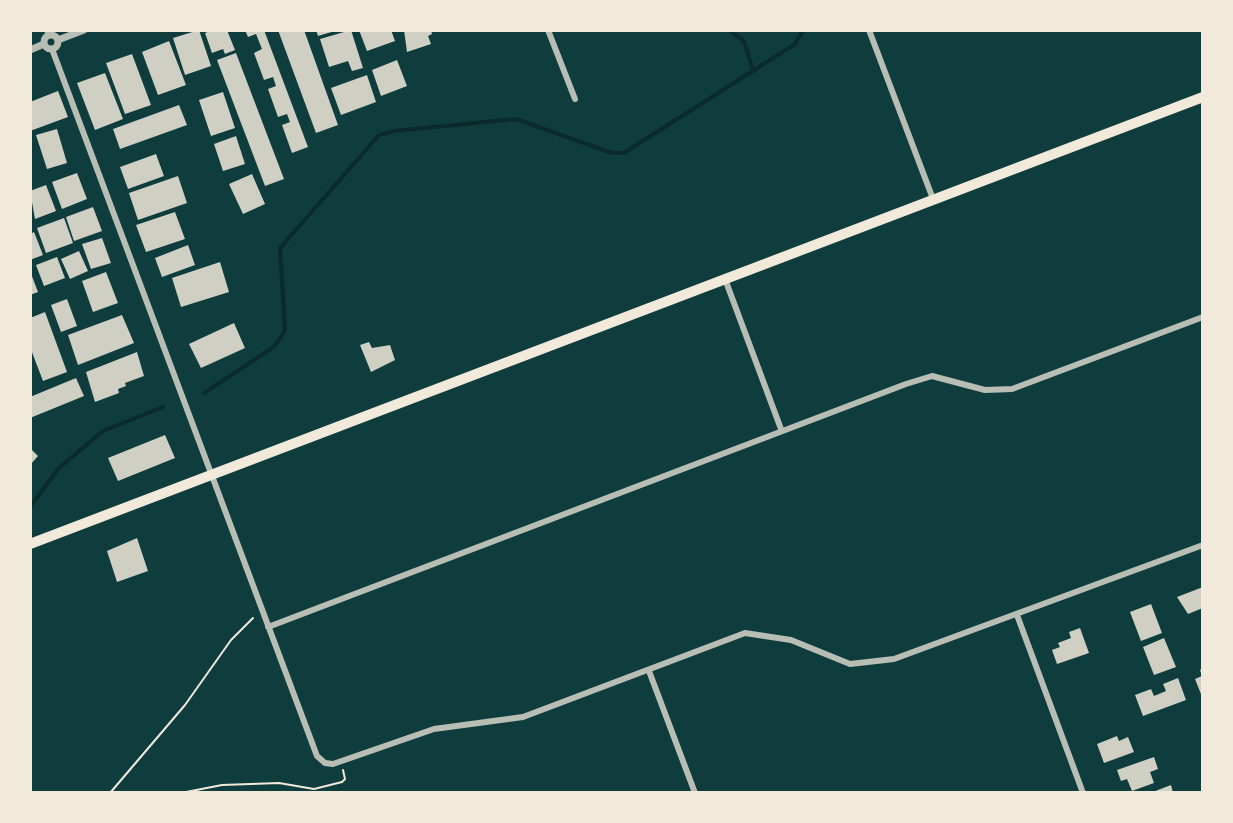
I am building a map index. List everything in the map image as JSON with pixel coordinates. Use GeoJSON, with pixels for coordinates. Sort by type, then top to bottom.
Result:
{"type":"FeatureCollection","features":[{"type":"Feature","properties":{"kind":"highway"},"geometry":{"type":"LineString","coordinates":[[30,544],[1203,97]]}},
{"type":"Feature","properties":{"kind":"street"},"geometry":{"type":"LineString","coordinates":[[58,40],[84,30]]}},
{"type":"Feature","properties":{"kind":"street"},"geometry":{"type":"LineString","coordinates":[[548,30],[575,99]]}},
{"type":"Feature","properties":{"kind":"street"},"geometry":{"type":"LineString","coordinates":[[869,30],[933,199]]}},
{"type":"Feature","properties":{"kind":"street"},"geometry":{"type":"LineString","coordinates":[[58,40],[48,32],[45,37],[317,756],[337,762],[434,729],[523,717],[745,633],[791,640],[850,664],[894,659],[1203,545]]}},
{"type":"Feature","properties":{"kind":"street"},"geometry":{"type":"LineString","coordinates":[[30,50],[57,46],[58,40]]}},
{"type":"Feature","properties":{"kind":"street"},"geometry":{"type":"LineString","coordinates":[[725,278],[781,429]]}},
{"type":"Feature","properties":{"kind":"street"},"geometry":{"type":"LineString","coordinates":[[268,627],[781,429],[932,376],[985,390],[1012,389],[1203,317]]}},
{"type":"Feature","properties":{"kind":"street"},"geometry":{"type":"LineString","coordinates":[[1017,615],[1083,793]]}},
{"type":"Feature","properties":{"kind":"street"},"geometry":{"type":"LineString","coordinates":[[649,671],[695,793]]}},
{"type":"Feature","properties":{"kind":"path"},"geometry":{"type":"LineString","coordinates":[[110,793],[185,705],[238,632],[264,613]]}},
{"type":"Feature","properties":{"kind":"path"},"geometry":{"type":"LineString","coordinates":[[181,793],[265,783],[314,789],[332,786],[345,779],[337,762]]}},
{"type":"Feature","properties":{"kind":"building"},"geometry":{"type":"Polygon","coordinates":[[[199,30],[211,66],[185,75],[173,38],[199,30]]]}},
{"type":"Feature","properties":{"kind":"building"},"geometry":{"type":"Polygon","coordinates":[[[227,30],[235,50],[225,54],[223,49],[212,53],[205,33],[227,30]]]}},
{"type":"Feature","properties":{"kind":"building"},"geometry":{"type":"Polygon","coordinates":[[[245,30],[264,30],[308,147],[292,153],[282,125],[290,122],[287,114],[278,117],[268,89],[276,86],[273,77],[264,80],[254,53],[262,49],[256,34],[248,37],[245,30]]]}},
{"type":"Feature","properties":{"kind":"building"},"geometry":{"type":"Polygon","coordinates":[[[278,30],[304,30],[338,125],[316,133],[278,30]]]}},
{"type":"Feature","properties":{"kind":"building"},"geometry":{"type":"Polygon","coordinates":[[[316,30],[334,30],[335,31],[318,36],[316,30]]]}},
{"type":"Feature","properties":{"kind":"building"},"geometry":{"type":"Polygon","coordinates":[[[351,30],[363,68],[352,71],[348,61],[329,67],[320,39],[351,30]]]}},
{"type":"Feature","properties":{"kind":"building"},"geometry":{"type":"Polygon","coordinates":[[[359,30],[391,30],[395,41],[367,51],[359,30]]]}},
{"type":"Feature","properties":{"kind":"building"},"geometry":{"type":"Polygon","coordinates":[[[404,30],[431,30],[432,34],[428,36],[431,44],[407,52],[404,30]]]}},
{"type":"Feature","properties":{"kind":"building"},"geometry":{"type":"Polygon","coordinates":[[[169,41],[186,85],[158,95],[142,52],[169,41]]]}},
{"type":"Feature","properties":{"kind":"building"},"geometry":{"type":"Polygon","coordinates":[[[236,53],[284,179],[265,186],[217,60],[236,53]]]}},
{"type":"Feature","properties":{"kind":"building"},"geometry":{"type":"Polygon","coordinates":[[[132,54],[151,105],[125,114],[106,63],[132,54]]]}},
{"type":"Feature","properties":{"kind":"building"},"geometry":{"type":"Polygon","coordinates":[[[397,60],[407,86],[381,96],[372,70],[397,60]]]}},
{"type":"Feature","properties":{"kind":"building"},"geometry":{"type":"Polygon","coordinates":[[[105,73],[123,119],[95,130],[77,83],[105,73]]]}},
{"type":"Feature","properties":{"kind":"building"},"geometry":{"type":"Polygon","coordinates":[[[367,75],[376,102],[341,115],[331,88],[367,75]]]}},
{"type":"Feature","properties":{"kind":"building"},"geometry":{"type":"Polygon","coordinates":[[[58,91],[68,117],[30,131],[30,102],[58,91]]]}},
{"type":"Feature","properties":{"kind":"building"},"geometry":{"type":"Polygon","coordinates":[[[223,92],[235,128],[211,136],[199,100],[223,92]]]}},
{"type":"Feature","properties":{"kind":"building"},"geometry":{"type":"Polygon","coordinates":[[[179,105],[187,125],[120,149],[113,129],[179,105]]]}},
{"type":"Feature","properties":{"kind":"building"},"geometry":{"type":"Polygon","coordinates":[[[57,129],[67,163],[47,169],[36,135],[57,129]]]}},
{"type":"Feature","properties":{"kind":"building"},"geometry":{"type":"Polygon","coordinates":[[[236,136],[245,164],[223,171],[214,144],[236,136]]]}},
{"type":"Feature","properties":{"kind":"building"},"geometry":{"type":"Polygon","coordinates":[[[156,154],[164,176],[128,189],[120,167],[156,154]]]}},
{"type":"Feature","properties":{"kind":"building"},"geometry":{"type":"Polygon","coordinates":[[[77,173],[87,199],[62,209],[52,182],[77,173]]]}},
{"type":"Feature","properties":{"kind":"building"},"geometry":{"type":"Polygon","coordinates":[[[252,174],[265,204],[243,214],[229,184],[252,174]]]}},
{"type":"Feature","properties":{"kind":"building"},"geometry":{"type":"Polygon","coordinates":[[[178,176],[187,203],[138,220],[129,193],[178,176]]]}},
{"type":"Feature","properties":{"kind":"building"},"geometry":{"type":"Polygon","coordinates":[[[46,185],[56,211],[35,219],[30,191],[46,185]]]}},
{"type":"Feature","properties":{"kind":"building"},"geometry":{"type":"Polygon","coordinates":[[[93,207],[102,231],[74,241],[66,217],[93,207]]]}},
{"type":"Feature","properties":{"kind":"building"},"geometry":{"type":"Polygon","coordinates":[[[175,212],[185,239],[146,252],[136,225],[175,212]]]}},
{"type":"Feature","properties":{"kind":"building"},"geometry":{"type":"Polygon","coordinates":[[[64,218],[73,243],[46,253],[37,228],[64,218]]]}},
{"type":"Feature","properties":{"kind":"building"},"geometry":{"type":"Polygon","coordinates":[[[34,232],[43,255],[30,260],[30,234],[34,232]]]}},
{"type":"Feature","properties":{"kind":"building"},"geometry":{"type":"Polygon","coordinates":[[[102,238],[111,263],[91,269],[82,244],[102,238]]]}},
{"type":"Feature","properties":{"kind":"building"},"geometry":{"type":"Polygon","coordinates":[[[188,245],[195,265],[162,277],[155,258],[188,245]]]}},
{"type":"Feature","properties":{"kind":"building"},"geometry":{"type":"Polygon","coordinates":[[[79,251],[88,271],[70,279],[61,259],[79,251]]]}},
{"type":"Feature","properties":{"kind":"building"},"geometry":{"type":"Polygon","coordinates":[[[57,257],[65,278],[44,286],[36,265],[57,257]]]}},
{"type":"Feature","properties":{"kind":"building"},"geometry":{"type":"Polygon","coordinates":[[[220,262],[229,292],[181,307],[172,278],[220,262]]]}},
{"type":"Feature","properties":{"kind":"building"},"geometry":{"type":"Polygon","coordinates":[[[30,271],[38,292],[30,295],[30,271]]]}},
{"type":"Feature","properties":{"kind":"building"},"geometry":{"type":"Polygon","coordinates":[[[106,272],[118,303],[93,312],[82,281],[106,272]]]}},
{"type":"Feature","properties":{"kind":"building"},"geometry":{"type":"Polygon","coordinates":[[[67,299],[77,326],[61,332],[51,305],[67,299]]]}},
{"type":"Feature","properties":{"kind":"building"},"geometry":{"type":"Polygon","coordinates":[[[45,312],[67,372],[43,381],[30,347],[30,318],[45,312]]]}},
{"type":"Feature","properties":{"kind":"building"},"geometry":{"type":"Polygon","coordinates":[[[122,315],[134,343],[78,365],[68,335],[122,315]]]}},
{"type":"Feature","properties":{"kind":"building"},"geometry":{"type":"Polygon","coordinates":[[[234,323],[245,348],[201,368],[189,344],[234,323]]]}},
{"type":"Feature","properties":{"kind":"building"},"geometry":{"type":"Polygon","coordinates":[[[369,342],[372,348],[390,345],[395,360],[371,372],[360,345],[369,342]]]}},
{"type":"Feature","properties":{"kind":"building"},"geometry":{"type":"Polygon","coordinates":[[[137,352],[144,376],[125,383],[126,386],[118,389],[119,393],[95,402],[86,372],[137,352]]]}},
{"type":"Feature","properties":{"kind":"building"},"geometry":{"type":"Polygon","coordinates":[[[76,378],[84,396],[30,418],[30,397],[76,378]]]}},
{"type":"Feature","properties":{"kind":"building"},"geometry":{"type":"Polygon","coordinates":[[[165,435],[175,458],[118,481],[108,458],[165,435]]]}},
{"type":"Feature","properties":{"kind":"building"},"geometry":{"type":"Polygon","coordinates":[[[30,448],[38,456],[30,465],[30,448]]]}},
{"type":"Feature","properties":{"kind":"building"},"geometry":{"type":"Polygon","coordinates":[[[137,538],[148,571],[117,582],[107,551],[137,538]]]}},
{"type":"Feature","properties":{"kind":"building"},"geometry":{"type":"Polygon","coordinates":[[[1203,587],[1203,608],[1188,614],[1177,597],[1203,587]]]}},
{"type":"Feature","properties":{"kind":"building"},"geometry":{"type":"Polygon","coordinates":[[[1151,604],[1162,633],[1141,641],[1130,612],[1151,604]]]}},
{"type":"Feature","properties":{"kind":"building"},"geometry":{"type":"Polygon","coordinates":[[[1080,628],[1089,653],[1057,664],[1052,650],[1060,647],[1058,643],[1071,638],[1069,632],[1080,628]]]}},
{"type":"Feature","properties":{"kind":"building"},"geometry":{"type":"Polygon","coordinates":[[[1164,638],[1176,667],[1154,675],[1143,647],[1164,638]]]}},
{"type":"Feature","properties":{"kind":"building"},"geometry":{"type":"Polygon","coordinates":[[[1203,668],[1203,699],[1195,679],[1202,676],[1200,670],[1203,668]]]}},
{"type":"Feature","properties":{"kind":"building"},"geometry":{"type":"Polygon","coordinates":[[[1178,678],[1186,700],[1143,716],[1135,695],[1151,689],[1154,696],[1166,691],[1163,684],[1178,678]]]}},
{"type":"Feature","properties":{"kind":"building"},"geometry":{"type":"Polygon","coordinates":[[[1117,736],[1119,741],[1128,737],[1134,752],[1104,763],[1097,744],[1117,736]]]}},
{"type":"Feature","properties":{"kind":"building"},"geometry":{"type":"Polygon","coordinates":[[[1154,757],[1158,769],[1150,772],[1154,783],[1132,791],[1127,779],[1121,781],[1117,770],[1154,757]]]}},
{"type":"Feature","properties":{"kind":"building"},"geometry":{"type":"Polygon","coordinates":[[[1171,785],[1173,793],[1150,793],[1171,785]]]}},
{"type":"Feature","properties":{"kind":"waterway"},"geometry":{"type":"LineString","coordinates":[[729,30],[744,41],[753,70]]}},
{"type":"Feature","properties":{"kind":"waterway"},"geometry":{"type":"LineString","coordinates":[[204,393],[275,346],[285,330],[280,248],[379,135],[516,119],[612,153],[624,153],[795,44],[803,30]]}},
{"type":"Feature","properties":{"kind":"waterway"},"geometry":{"type":"LineString","coordinates":[[30,507],[59,468],[103,431],[163,407]]}}]}
